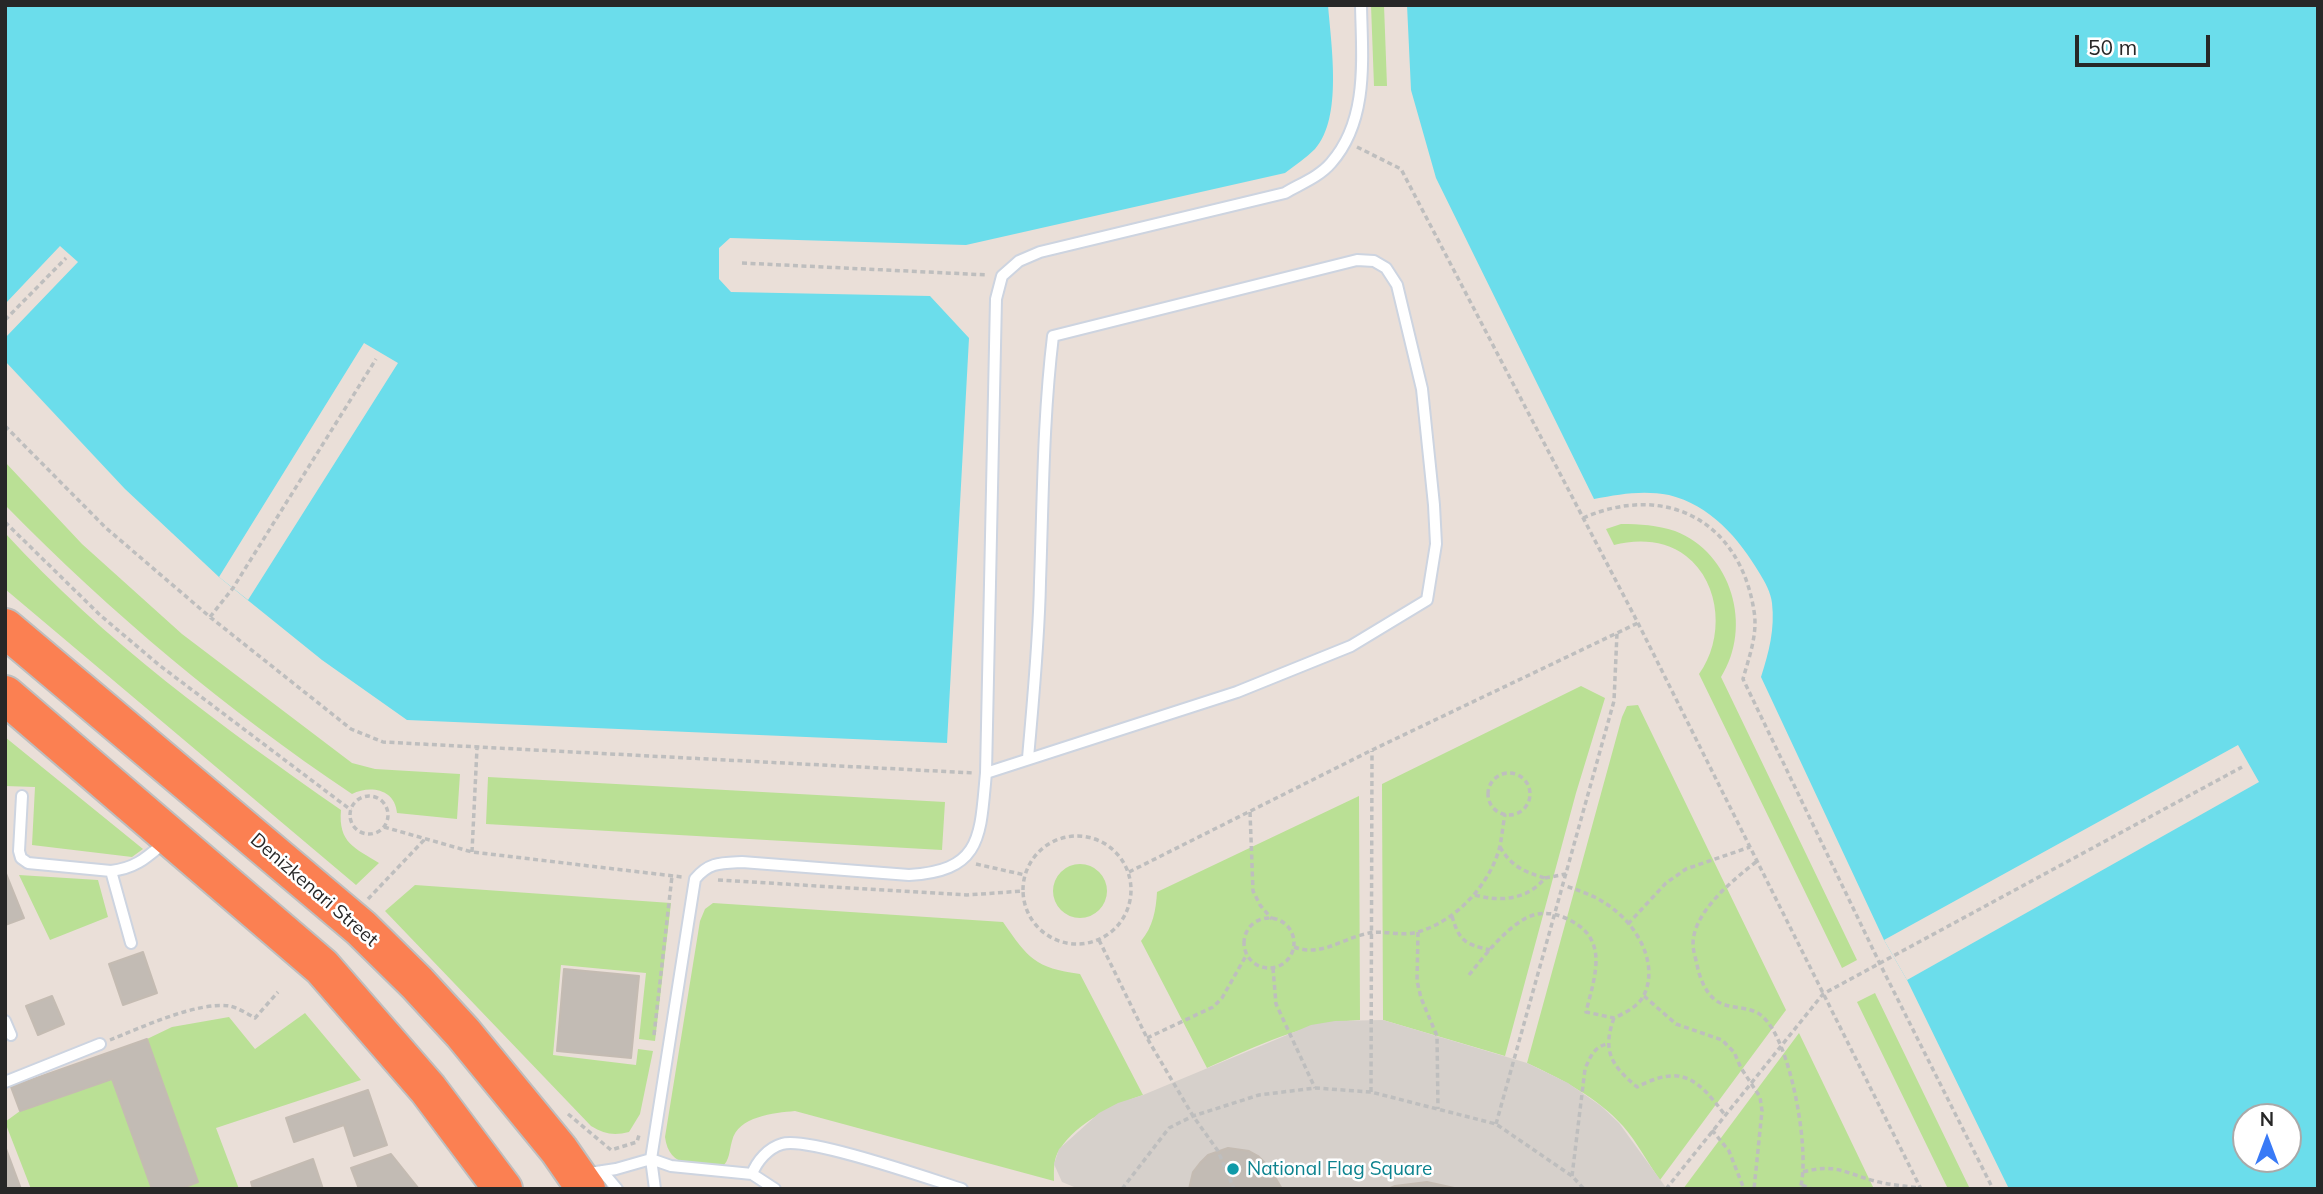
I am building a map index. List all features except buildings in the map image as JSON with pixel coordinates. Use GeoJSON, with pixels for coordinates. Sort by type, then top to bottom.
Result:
{"type":"FeatureCollection","features":[{"type":"Feature","properties":{"kind":"highway","name":"Denizkenari Street"},"geometry":{"type":"LineString","coordinates":[[5,628],[361,928],[417,983],[544,1132],[588,1178]]}},
{"type":"Feature","properties":{"kind":"highway"},"geometry":{"type":"LineString","coordinates":[[5,695],[322,967],[428,1090],[503,1189]]}},
{"type":"Feature","properties":{"kind":"lane"},"geometry":{"type":"LineString","coordinates":[[655,1189],[651,1159],[695,879],[704,868],[722,863],[742,862],[909,875],[932,873],[951,867],[968,856],[978,837],[986,773],[996,299],[1002,276],[1019,261],[1040,252],[1285,193],[1313,178],[1331,163],[1345,141],[1359,107],[1362,79],[1362,5]]}},
{"type":"Feature","properties":{"kind":"lane"},"geometry":{"type":"LineString","coordinates":[[986,773],[1250,687],[1351,646],[1427,600],[1436,544],[1422,389],[1396,285],[1385,268],[1374,261],[1357,260],[1053,337],[1047,381],[1040,583],[1028,758]]}},
{"type":"Feature","properties":{"kind":"lane"},"geometry":{"type":"LineString","coordinates":[[22,796],[19,851],[21,858],[28,863],[111,871],[136,866],[171,837]]}},
{"type":"Feature","properties":{"kind":"lane"},"geometry":{"type":"LineString","coordinates":[[111,871],[131,943]]}},
{"type":"Feature","properties":{"kind":"lane"},"geometry":{"type":"LineString","coordinates":[[5,1021],[11,1035]]}},
{"type":"Feature","properties":{"kind":"lane"},"geometry":{"type":"LineString","coordinates":[[5,1082],[100,1044]]}},
{"type":"Feature","properties":{"kind":"lane"},"geometry":{"type":"LineString","coordinates":[[752,1174],[758,1160],[781,1144],[794,1142],[823,1147],[962,1189]]}},
{"type":"Feature","properties":{"kind":"lane"},"geometry":{"type":"LineString","coordinates":[[588,1178],[651,1159],[671,1166],[752,1174],[775,1189]]}},
{"type":"Feature","properties":{"kind":"lane"},"geometry":{"type":"LineString","coordinates":[[588,1178],[617,1189]]}},
{"type":"Feature","properties":{"kind":"path"},"geometry":{"type":"LineString","coordinates":[[1345,141],[1401,169],[1638,623],[1921,1189]]}},
{"type":"Feature","properties":{"kind":"path"},"geometry":{"type":"LineString","coordinates":[[5,320],[66,258]]}},
{"type":"Feature","properties":{"kind":"path"},"geometry":{"type":"LineString","coordinates":[[742,263],[1002,276]]}},
{"type":"Feature","properties":{"kind":"path"},"geometry":{"type":"LineString","coordinates":[[210,617],[233,588],[376,359]]}},
{"type":"Feature","properties":{"kind":"path"},"geometry":{"type":"LineString","coordinates":[[5,426],[106,528],[210,617],[351,729],[383,742],[986,773]]}},
{"type":"Feature","properties":{"kind":"path"},"geometry":{"type":"LineString","coordinates":[[1583,518],[1614,506],[1650,504],[1684,511],[1704,523],[1722,539],[1743,572],[1754,612],[1754,634],[1743,679],[1880,964],[1993,1189]]}},
{"type":"Feature","properties":{"kind":"path"},"geometry":{"type":"LineString","coordinates":[[5,522],[100,615],[159,665],[351,810]]}},
{"type":"Feature","properties":{"kind":"path"},"geometry":{"type":"LineString","coordinates":[[1129,873],[1372,750],[1638,623]]}},
{"type":"Feature","properties":{"kind":"path"},"geometry":{"type":"LineString","coordinates":[[1496,1124],[1614,701],[1617,633]]}},
{"type":"Feature","properties":{"kind":"path"},"geometry":{"type":"LineString","coordinates":[[472,852],[477,748]]}},
{"type":"Feature","properties":{"kind":"path"},"geometry":{"type":"LineString","coordinates":[[1371,1092],[1372,750]]}},
{"type":"Feature","properties":{"kind":"path"},"geometry":{"type":"LineString","coordinates":[[1665,1189],[1823,994],[2242,767]]}},
{"type":"Feature","properties":{"kind":"path"},"geometry":{"type":"LineString","coordinates":[[1514,773],[1526,781],[1530,794],[1525,808],[1519,813],[1504,814],[1492,807],[1488,793],[1493,779],[1499,775],[1514,773]]}},
{"type":"Feature","properties":{"kind":"path"},"geometry":{"type":"LineString","coordinates":[[365,797],[378,799],[386,808],[387,821],[384,827],[374,834],[357,831],[351,821],[354,804],[365,797]]}},
{"type":"Feature","properties":{"kind":"path"},"geometry":{"type":"LineString","coordinates":[[1250,811],[1253,891],[1272,919],[1286,925],[1294,947],[1287,960],[1273,968],[1258,966],[1247,954],[1244,940],[1251,926],[1272,919]]}},
{"type":"Feature","properties":{"kind":"path"},"geometry":{"type":"LineString","coordinates":[[1294,947],[1321,950],[1370,932],[1418,932],[1452,916],[1475,895],[1488,875],[1500,847],[1504,814]]}},
{"type":"Feature","properties":{"kind":"path"},"geometry":{"type":"LineString","coordinates":[[384,827],[472,852],[695,879],[967,895],[1023,891]]}},
{"type":"Feature","properties":{"kind":"path"},"geometry":{"type":"LineString","coordinates":[[1076,836],[1093,838],[1108,846],[1121,858],[1129,873],[1132,888],[1130,904],[1113,932],[1099,940],[1069,944],[1042,932],[1032,920],[1025,906],[1025,875],[1033,860],[1045,847],[1059,839],[1076,836]]}},
{"type":"Feature","properties":{"kind":"path"},"geometry":{"type":"LineString","coordinates":[[368,899],[426,839]]}},
{"type":"Feature","properties":{"kind":"path"},"geometry":{"type":"LineString","coordinates":[[1500,847],[1506,858],[1528,873],[1545,878],[1566,874]]}},
{"type":"Feature","properties":{"kind":"path"},"geometry":{"type":"LineString","coordinates":[[1628,924],[1665,883],[1686,869],[1750,847]]}},
{"type":"Feature","properties":{"kind":"path"},"geometry":{"type":"LineString","coordinates":[[968,856],[975,863],[1025,875]]}},
{"type":"Feature","properties":{"kind":"path"},"geometry":{"type":"LineString","coordinates":[[1757,861],[1729,883],[1708,909],[1698,924],[1693,944],[1700,977],[1714,1000],[1762,1015],[1781,1046],[1797,1100],[1803,1172],[1801,1187],[1812,1189]]}},
{"type":"Feature","properties":{"kind":"path"},"geometry":{"type":"LineString","coordinates":[[654,1036],[672,876]]}},
{"type":"Feature","properties":{"kind":"path"},"geometry":{"type":"LineString","coordinates":[[1475,895],[1507,899],[1524,895],[1537,888],[1545,878]]}},
{"type":"Feature","properties":{"kind":"path"},"geometry":{"type":"LineString","coordinates":[[1469,975],[1509,931],[1527,918],[1539,913],[1555,914],[1576,922],[1590,934],[1594,944],[1594,982],[1586,1012],[1614,1018],[1625,1013],[1644,996],[1648,983],[1648,958],[1643,944],[1614,909],[1595,897],[1563,885]]}},
{"type":"Feature","properties":{"kind":"path"},"geometry":{"type":"LineString","coordinates":[[1452,916],[1456,932],[1463,941],[1490,950]]}},
{"type":"Feature","properties":{"kind":"path"},"geometry":{"type":"LineString","coordinates":[[1418,932],[1417,981],[1437,1036],[1438,1109]]}},
{"type":"Feature","properties":{"kind":"path"},"geometry":{"type":"LineString","coordinates":[[1099,940],[1147,1038],[1218,1151],[1234,1189]]}},
{"type":"Feature","properties":{"kind":"path"},"geometry":{"type":"LineString","coordinates":[[1147,1038],[1213,1007],[1222,998],[1247,954]]}},
{"type":"Feature","properties":{"kind":"path"},"geometry":{"type":"LineString","coordinates":[[1273,968],[1276,1004],[1315,1088]]}},
{"type":"Feature","properties":{"kind":"path"},"geometry":{"type":"LineString","coordinates":[[100,1044],[180,1012],[230,1006],[255,1018],[278,992]]}},
{"type":"Feature","properties":{"kind":"path"},"geometry":{"type":"LineString","coordinates":[[1644,996],[1676,1024],[1722,1040],[1730,1046],[1760,1097],[1762,1111],[1754,1189]]}},
{"type":"Feature","properties":{"kind":"path"},"geometry":{"type":"LineString","coordinates":[[1614,1018],[1607,1044],[1616,1066],[1637,1087],[1655,1078],[1671,1075],[1690,1079],[1710,1095],[1725,1115]]}},
{"type":"Feature","properties":{"kind":"path"},"geometry":{"type":"LineString","coordinates":[[1572,1177],[1585,1069],[1591,1055],[1600,1046],[1607,1044]]}},
{"type":"Feature","properties":{"kind":"path"},"geometry":{"type":"LineString","coordinates":[[1122,1189],[1169,1128],[1194,1116],[1259,1095],[1315,1088],[1371,1092],[1496,1124],[1572,1177],[1584,1189]]}},
{"type":"Feature","properties":{"kind":"path"},"geometry":{"type":"LineString","coordinates":[[568,1114],[611,1150],[637,1142],[641,1129]]}},
{"type":"Feature","properties":{"kind":"path"},"geometry":{"type":"LineString","coordinates":[[1713,1130],[1729,1151],[1744,1189]]}},
{"type":"Feature","properties":{"kind":"path"},"geometry":{"type":"LineString","coordinates":[[1803,1172],[1828,1168],[1848,1171],[1874,1181],[1921,1189]]}},
{"type":"Feature","properties":{"kind":"green space"},"geometry":{"type":"Polygon","coordinates":[[[1371,5],[1384,5],[1387,86],[1374,86],[1371,5]]]}},
{"type":"Feature","properties":{"kind":"green space"},"geometry":{"type":"Polygon","coordinates":[[[5,462],[82,544],[182,634],[352,763],[375,769],[460,774],[457,819],[397,813],[392,799],[380,791],[366,790],[352,794],[214,694],[129,622],[5,505],[5,462]]]}},
{"type":"Feature","properties":{"kind":"green space"},"geometry":{"type":"Polygon","coordinates":[[[1621,524],[1648,525],[1675,531],[1695,542],[1711,556],[1723,574],[1736,615],[1731,657],[1721,677],[1857,960],[1842,968],[1699,674],[1713,645],[1715,629],[1713,597],[1707,581],[1686,556],[1669,547],[1642,542],[1614,545],[1606,529],[1621,524]]]}},
{"type":"Feature","properties":{"kind":"green space"},"geometry":{"type":"Polygon","coordinates":[[[5,533],[43,573],[123,646],[208,714],[341,810],[345,837],[379,863],[356,885],[5,589],[5,533]]]}},
{"type":"Feature","properties":{"kind":"green space"},"geometry":{"type":"Polygon","coordinates":[[[1581,686],[1605,698],[1576,793],[1505,1056],[1383,1020],[1382,784],[1581,686]]]}},
{"type":"Feature","properties":{"kind":"green space"},"geometry":{"type":"Polygon","coordinates":[[[1638,705],[1786,1010],[1660,1180],[1623,1126],[1602,1106],[1527,1063],[1622,717],[1627,706],[1638,705]]]}},
{"type":"Feature","properties":{"kind":"green space"},"geometry":{"type":"Polygon","coordinates":[[[5,737],[143,849],[132,857],[32,845],[35,787],[5,786],[5,737]]]}},
{"type":"Feature","properties":{"kind":"green space"},"geometry":{"type":"Polygon","coordinates":[[[488,777],[945,802],[942,850],[486,824],[488,777]]]}},
{"type":"Feature","properties":{"kind":"green space"},"geometry":{"type":"Polygon","coordinates":[[[1359,796],[1360,1020],[1300,1030],[1207,1068],[1141,941],[1153,918],[1157,892],[1359,796]]]}},
{"type":"Feature","properties":{"kind":"green space"},"geometry":{"type":"Polygon","coordinates":[[[1085,864],[1095,868],[1103,876],[1107,891],[1103,906],[1095,914],[1075,918],[1065,914],[1057,906],[1053,886],[1057,876],[1065,868],[1085,864]]]}},
{"type":"Feature","properties":{"kind":"green space"},"geometry":{"type":"Polygon","coordinates":[[[19,875],[98,880],[108,917],[50,940],[19,875]]]}},
{"type":"Feature","properties":{"kind":"green space"},"geometry":{"type":"Polygon","coordinates":[[[415,885],[671,903],[655,1041],[639,1039],[646,973],[561,965],[553,1055],[636,1065],[638,1049],[653,1051],[640,1114],[629,1132],[609,1134],[591,1126],[385,911],[415,885]]]}},
{"type":"Feature","properties":{"kind":"green space"},"geometry":{"type":"Polygon","coordinates":[[[713,903],[1003,922],[1026,953],[1034,959],[1052,968],[1080,974],[1143,1095],[1108,1109],[1076,1131],[1056,1156],[1054,1181],[795,1111],[758,1117],[741,1126],[722,1167],[694,1165],[678,1160],[672,1155],[665,1137],[700,921],[705,909],[713,903]]]}},
{"type":"Feature","properties":{"kind":"green space"},"geometry":{"type":"Polygon","coordinates":[[[1875,993],[1970,1189],[1948,1189],[1857,1002],[1875,993]]]}},
{"type":"Feature","properties":{"kind":"green space"},"geometry":{"type":"Polygon","coordinates":[[[305,1013],[361,1080],[216,1128],[239,1189],[180,1189],[198,1182],[147,1039],[172,1027],[229,1017],[255,1049],[305,1013]]]}},
{"type":"Feature","properties":{"kind":"green space"},"geometry":{"type":"Polygon","coordinates":[[[1799,1033],[1874,1189],[1683,1189],[1799,1033]]]}},
{"type":"Feature","properties":{"kind":"green space"},"geometry":{"type":"Polygon","coordinates":[[[112,1079],[152,1189],[31,1189],[5,1122],[20,1111],[112,1079]]]}},
{"type":"Feature","properties":{"kind":"shaded area"},"geometry":{"type":"Polygon","coordinates":[[[1383,1020],[1527,1063],[1568,1083],[1601,1106],[1619,1123],[1667,1189],[1459,1189],[1427,1182],[1388,1189],[1282,1189],[1269,1167],[1258,1156],[1249,1151],[1229,1148],[1209,1155],[1200,1163],[1193,1172],[1189,1189],[1079,1189],[1062,1182],[1054,1164],[1059,1149],[1099,1113],[1118,1103],[1311,1025],[1335,1021],[1383,1020]]]}},
{"type":"Feature","properties":{"kind":"water"},"geometry":{"type":"Polygon","coordinates":[[[5,5],[1328,5],[1333,60],[1332,100],[1324,136],[1315,149],[1285,173],[966,245],[730,238],[719,248],[719,279],[731,292],[930,296],[969,338],[947,743],[407,720],[322,660],[219,577],[125,489],[5,361],[5,5]]]}},
{"type":"Feature","properties":{"kind":"water"},"geometry":{"type":"Polygon","coordinates":[[[1407,5],[2318,5],[2318,1189],[2009,1189],[1907,980],[1884,940],[1761,677],[1773,622],[1771,599],[1764,580],[1733,536],[1698,506],[1669,495],[1650,493],[1594,499],[1436,178],[1411,90],[1407,5]]]}},
{"type":"Feature","properties":{"kind":"pier"},"geometry":{"type":"Polygon","coordinates":[[[60,246],[78,262],[5,338],[5,304],[60,246]]]}},
{"type":"Feature","properties":{"kind":"pier"},"geometry":{"type":"Polygon","coordinates":[[[364,343],[398,363],[248,600],[219,577],[364,343]]]}},
{"type":"Feature","properties":{"kind":"pier"},"geometry":{"type":"Polygon","coordinates":[[[2238,745],[2259,782],[1907,980],[1884,940],[2238,745]]]}},
{"type":"Feature","properties":{"kind":"place","name":"National Flag Square"},"geometry":{"type":"Point","coordinates":[1233,1169]}}]}
